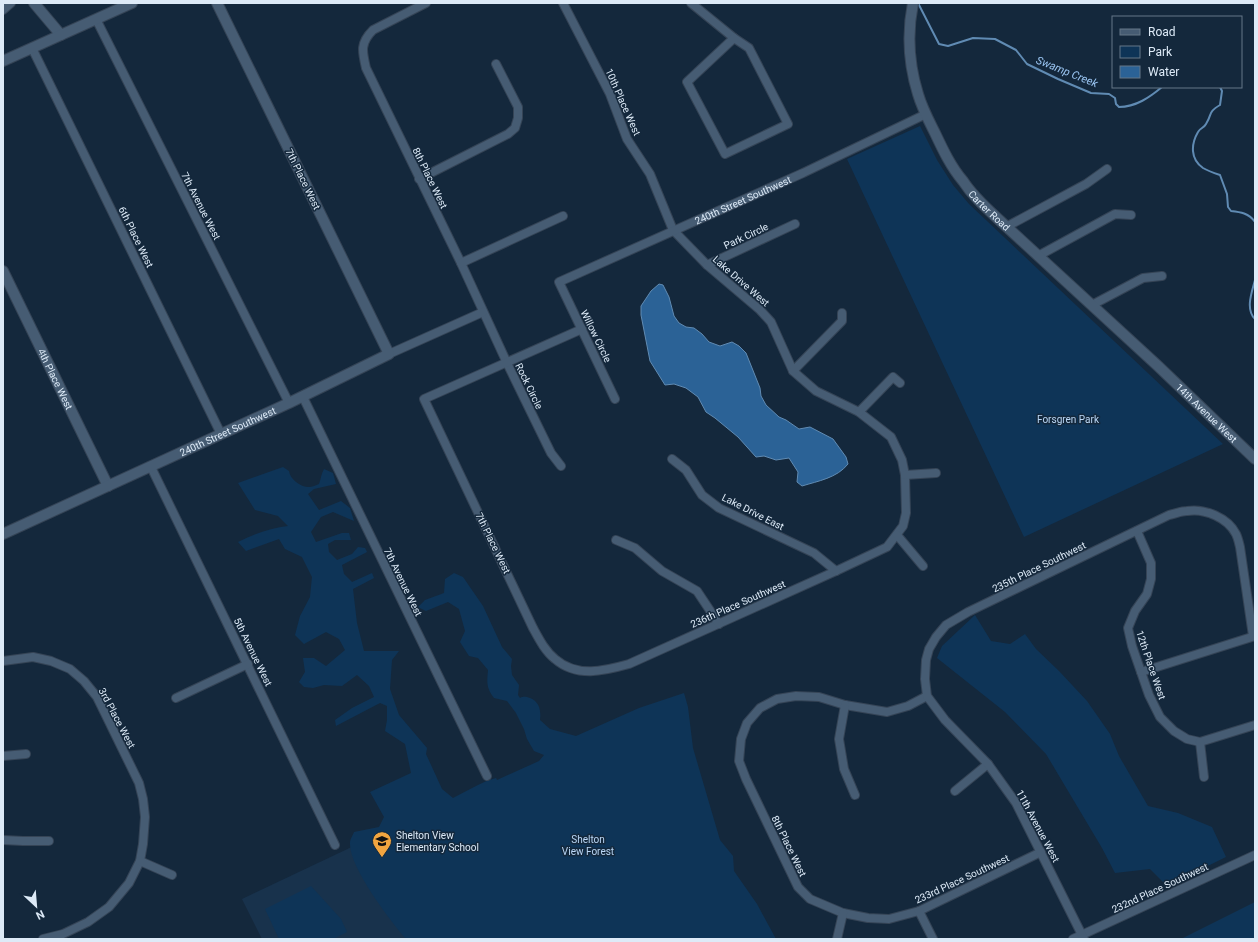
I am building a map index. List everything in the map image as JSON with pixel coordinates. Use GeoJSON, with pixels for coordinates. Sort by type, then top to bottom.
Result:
{"type":"FeatureCollection","features":[{"type":"Feature","properties":{"kind":"street"},"geometry":{"type":"LineString","coordinates":[[3,10],[11,3]]}},
{"type":"Feature","properties":{"kind":"street"},"geometry":{"type":"LineString","coordinates":[[34,3],[60,34]]}},
{"type":"Feature","properties":{"kind":"street"},"geometry":{"type":"LineString","coordinates":[[3,61],[60,34],[132,3]]}},
{"type":"Feature","properties":{"kind":"street","name":"7th Place West"},"geometry":{"type":"LineString","coordinates":[[217,3],[389,354]]}},
{"type":"Feature","properties":{"kind":"street"},"geometry":{"type":"LineString","coordinates":[[412,6],[426,3]]}},
{"type":"Feature","properties":{"kind":"street","name":"10th Place West"},"geometry":{"type":"LineString","coordinates":[[563,3],[610,94],[627,139],[650,174],[672,230]]}},
{"type":"Feature","properties":{"kind":"street"},"geometry":{"type":"LineString","coordinates":[[691,3],[734,38],[749,48],[788,124],[725,154],[687,82],[734,38]]}},
{"type":"Feature","properties":{"kind":"street","name":"Carter Road"},"geometry":{"type":"LineString","coordinates":[[913,3],[910,44],[913,74],[918,95],[950,163],[962,181],[978,200],[1006,227],[1158,366]]}},
{"type":"Feature","properties":{"kind":"street","name":"8th Place West"},"geometry":{"type":"LineString","coordinates":[[412,6],[373,30],[366,37],[362,52],[366,68],[461,263],[483,312]]}},
{"type":"Feature","properties":{"kind":"street","name":"7th Avenue West"},"geometry":{"type":"LineString","coordinates":[[96,19],[289,403]]}},
{"type":"Feature","properties":{"kind":"street","name":"6th Place West"},"geometry":{"type":"LineString","coordinates":[[32,48],[221,434]]}},
{"type":"Feature","properties":{"kind":"street"},"geometry":{"type":"LineString","coordinates":[[419,179],[508,134],[515,128],[518,118],[518,107],[496,64]]}},
{"type":"Feature","properties":{"kind":"street","name":"240th Street Southwest"},"geometry":{"type":"LineString","coordinates":[[559,282],[621,255],[672,230],[803,173],[926,114]]}},
{"type":"Feature","properties":{"kind":"street"},"geometry":{"type":"LineString","coordinates":[[1006,227],[1086,184],[1108,169]]}},
{"type":"Feature","properties":{"kind":"street"},"geometry":{"type":"LineString","coordinates":[[1038,256],[1115,214],[1131,215]]}},
{"type":"Feature","properties":{"kind":"street"},"geometry":{"type":"LineString","coordinates":[[461,263],[563,216]]}},
{"type":"Feature","properties":{"kind":"street","name":"Park Circle"},"geometry":{"type":"LineString","coordinates":[[707,265],[795,224]]}},
{"type":"Feature","properties":{"kind":"street","name":"Lake Drive West"},"geometry":{"type":"LineString","coordinates":[[672,230],[707,265],[760,310],[771,322],[793,371],[816,391],[859,412],[891,437],[902,460],[905,475],[906,513],[903,526],[897,535]]}},
{"type":"Feature","properties":{"kind":"street","name":"4th Place West"},"geometry":{"type":"LineString","coordinates":[[3,271],[108,486]]}},
{"type":"Feature","properties":{"kind":"street"},"geometry":{"type":"LineString","coordinates":[[1092,305],[1143,278],[1162,276]]}},
{"type":"Feature","properties":{"kind":"street","name":"Willow Circle"},"geometry":{"type":"LineString","coordinates":[[559,282],[615,399]]}},
{"type":"Feature","properties":{"kind":"street","name":"240th Street Southwest"},"geometry":{"type":"LineString","coordinates":[[3,534],[303,397],[389,354],[483,312]]}},
{"type":"Feature","properties":{"kind":"street","name":"Rock Circle"},"geometry":{"type":"LineString","coordinates":[[483,312],[551,453],[561,466]]}},
{"type":"Feature","properties":{"kind":"street"},"geometry":{"type":"LineString","coordinates":[[793,371],[842,321],[842,313]]}},
{"type":"Feature","properties":{"kind":"street"},"geometry":{"type":"LineString","coordinates":[[507,363],[582,329]]}},
{"type":"Feature","properties":{"kind":"street","name":"7th Place West"},"geometry":{"type":"LineString","coordinates":[[507,363],[424,399],[533,628],[545,648],[554,659],[565,666],[578,671]]}},
{"type":"Feature","properties":{"kind":"street","name":"14th Avenue West"},"geometry":{"type":"LineString","coordinates":[[1158,366],[1255,459]]}},
{"type":"Feature","properties":{"kind":"street"},"geometry":{"type":"LineString","coordinates":[[859,412],[893,377],[900,382]]}},
{"type":"Feature","properties":{"kind":"street","name":"7th Avenue West"},"geometry":{"type":"LineString","coordinates":[[303,397],[487,776]]}},
{"type":"Feature","properties":{"kind":"street","name":"Lake Drive East"},"geometry":{"type":"LineString","coordinates":[[672,459],[686,470],[702,495],[719,508],[814,553],[836,571]]}},
{"type":"Feature","properties":{"kind":"street","name":"5th Avenue West"},"geometry":{"type":"LineString","coordinates":[[151,467],[248,664],[335,846]]}},
{"type":"Feature","properties":{"kind":"street"},"geometry":{"type":"LineString","coordinates":[[905,475],[936,473]]}},
{"type":"Feature","properties":{"kind":"street","name":"235th Place Southwest"},"geometry":{"type":"LineString","coordinates":[[927,696],[925,679],[926,660],[929,649],[936,636],[946,625],[968,612],[1137,530],[1169,515],[1188,510],[1202,511],[1216,515],[1226,522],[1236,534],[1240,547],[1254,636]]}},
{"type":"Feature","properties":{"kind":"street","name":"12th Place West"},"geometry":{"type":"LineString","coordinates":[[1137,530],[1151,563],[1151,579],[1147,594],[1135,611],[1128,628],[1132,646],[1149,695],[1160,717],[1174,731],[1187,739],[1200,742]]}},
{"type":"Feature","properties":{"kind":"street"},"geometry":{"type":"LineString","coordinates":[[897,535],[923,566]]}},
{"type":"Feature","properties":{"kind":"street","name":"236th Place Southwest"},"geometry":{"type":"LineString","coordinates":[[578,671],[593,672],[609,670],[629,664],[887,547],[897,535]]}},
{"type":"Feature","properties":{"kind":"street"},"geometry":{"type":"LineString","coordinates":[[616,540],[635,548],[662,570],[697,590],[719,624]]}},
{"type":"Feature","properties":{"kind":"street"},"geometry":{"type":"LineString","coordinates":[[1141,672],[1254,636]]}},
{"type":"Feature","properties":{"kind":"street","name":"3rd Place West"},"geometry":{"type":"LineString","coordinates":[[4,661],[33,657],[51,661],[70,669],[84,681],[97,697],[139,783],[145,817],[140,861]]}},
{"type":"Feature","properties":{"kind":"street"},"geometry":{"type":"LineString","coordinates":[[176,698],[248,664]]}},
{"type":"Feature","properties":{"kind":"street","name":"8th Place West"},"geometry":{"type":"LineString","coordinates":[[842,913],[810,899],[798,887],[746,780],[739,761],[741,739],[747,723],[760,708],[776,699],[796,696],[819,696],[845,705],[888,712],[908,706],[927,696]]}},
{"type":"Feature","properties":{"kind":"street","name":"11th Avenue West"},"geometry":{"type":"LineString","coordinates":[[927,696],[945,720],[988,764],[1016,803],[1083,937]]}},
{"type":"Feature","properties":{"kind":"street"},"geometry":{"type":"LineString","coordinates":[[845,705],[839,739],[844,769],[855,795]]}},
{"type":"Feature","properties":{"kind":"street"},"geometry":{"type":"LineString","coordinates":[[1204,777],[1200,742],[1255,725]]}},
{"type":"Feature","properties":{"kind":"street"},"geometry":{"type":"LineString","coordinates":[[3,756],[26,754]]}},
{"type":"Feature","properties":{"kind":"street"},"geometry":{"type":"LineString","coordinates":[[955,790],[988,764]]}},
{"type":"Feature","properties":{"kind":"street"},"geometry":{"type":"LineString","coordinates":[[3,840],[23,842],[49,841]]}},
{"type":"Feature","properties":{"kind":"street","name":"233rd Place Southwest"},"geometry":{"type":"LineString","coordinates":[[842,913],[889,920],[919,911],[1041,852]]}},
{"type":"Feature","properties":{"kind":"street","name":"232nd Place Southwest"},"geometry":{"type":"LineString","coordinates":[[1073,939],[1083,937],[1255,855]]}},
{"type":"Feature","properties":{"kind":"street"},"geometry":{"type":"LineString","coordinates":[[43,939],[65,936],[109,907],[129,883],[140,861],[172,875]]}},
{"type":"Feature","properties":{"kind":"street"},"geometry":{"type":"LineString","coordinates":[[919,911],[933,939]]}},
{"type":"Feature","properties":{"kind":"street"},"geometry":{"type":"LineString","coordinates":[[836,939],[842,913]]}},
{"type":"Feature","properties":{"kind":"shaded area","name":"Shelton View Elementary School"},"geometry":{"type":"Polygon","coordinates":[[[415,817],[472,939],[262,939],[242,899],[415,817]]]}},
{"type":"Feature","properties":{"kind":"green space","name":"Forsgren Park"},"geometry":{"type":"Polygon","coordinates":[[[920,126],[937,160],[953,185],[969,204],[1223,444],[1024,537],[847,159],[920,126]]]}},
{"type":"Feature","properties":{"kind":"green space","name":"Shelton View Forest"},"geometry":{"type":"Polygon","coordinates":[[[283,467],[289,471],[291,477],[296,482],[306,487],[319,484],[324,469],[333,473],[336,484],[314,489],[308,494],[319,510],[341,501],[350,508],[354,521],[333,512],[321,517],[311,532],[316,542],[342,533],[349,533],[351,540],[335,540],[328,544],[329,552],[337,560],[352,554],[358,547],[365,548],[367,552],[342,565],[344,574],[352,582],[372,573],[374,578],[353,589],[357,623],[364,651],[399,651],[392,660],[390,689],[399,715],[427,748],[426,754],[442,789],[453,798],[485,782],[496,778],[497,780],[539,761],[544,755],[534,751],[516,713],[507,701],[494,698],[488,685],[488,670],[478,658],[469,656],[460,642],[465,631],[459,609],[448,602],[426,611],[418,607],[425,600],[444,593],[445,579],[454,573],[463,577],[483,606],[502,647],[512,659],[512,675],[519,685],[518,695],[520,698],[530,698],[538,704],[540,710],[540,720],[550,729],[576,736],[639,708],[684,693],[688,707],[693,748],[720,840],[733,856],[734,871],[757,904],[776,939],[406,939],[381,907],[363,879],[351,853],[350,843],[354,832],[379,827],[384,817],[370,792],[411,773],[405,744],[385,731],[387,706],[380,703],[336,726],[335,720],[352,708],[374,697],[369,686],[357,675],[342,686],[324,685],[313,688],[304,687],[299,682],[305,672],[303,658],[314,658],[326,666],[345,650],[339,639],[326,632],[304,644],[295,635],[300,616],[310,597],[312,577],[302,557],[285,549],[279,539],[246,551],[238,542],[250,536],[275,528],[288,526],[278,516],[255,510],[238,483],[283,467]]]}},
{"type":"Feature","properties":{"kind":"green space"},"geometry":{"type":"Polygon","coordinates":[[[975,615],[991,641],[1010,644],[1025,634],[1036,649],[1087,701],[1110,734],[1119,756],[1148,806],[1178,813],[1212,827],[1226,857],[1167,886],[1150,869],[1115,873],[1102,848],[1046,754],[1005,712],[937,658],[942,646],[975,615]]]}},
{"type":"Feature","properties":{"kind":"green space"},"geometry":{"type":"Polygon","coordinates":[[[311,886],[341,919],[347,932],[333,939],[279,939],[265,909],[311,886]]]}},
{"type":"Feature","properties":{"kind":"green space"},"geometry":{"type":"Polygon","coordinates":[[[1255,902],[1255,939],[1181,939],[1255,902]]]}},
{"type":"Feature","properties":{"kind":"water"},"geometry":{"type":"Polygon","coordinates":[[[659,284],[663,285],[669,297],[674,316],[679,323],[686,327],[694,328],[709,342],[720,346],[732,342],[746,353],[760,388],[761,396],[766,405],[779,417],[799,429],[810,427],[833,439],[846,457],[848,464],[844,469],[833,476],[802,486],[797,482],[798,472],[789,458],[776,460],[764,456],[756,457],[738,437],[706,412],[698,397],[686,388],[674,384],[665,385],[650,361],[641,315],[641,306],[651,291],[659,284]]]}},
{"type":"Feature","properties":{"kind":"waterway","name":"Swamp Creek"},"geometry":{"type":"LineString","coordinates":[[918,3],[939,44],[948,46],[973,38],[995,39],[1016,50],[1027,64],[1058,79],[1091,93],[1109,94],[1115,98],[1116,104],[1119,107],[1125,107],[1148,98],[1161,88]]}},
{"type":"Feature","properties":{"kind":"waterway","name":"Swamp Creek"},"geometry":{"type":"LineString","coordinates":[[1220,88],[1222,91],[1220,105],[1212,112],[1205,125],[1198,132],[1193,146],[1194,156],[1203,168],[1220,175],[1227,194],[1228,207],[1231,211],[1247,215],[1255,222]]}},
{"type":"Feature","properties":{"kind":"waterway","name":"Swamp Creek"},"geometry":{"type":"LineString","coordinates":[[1255,280],[1250,305],[1250,310],[1255,319]]}},
{"type":"Feature","properties":{"kind":"place","name":"Shelton View Elementary School"},"geometry":{"type":"Point","coordinates":[382,858]}}]}
